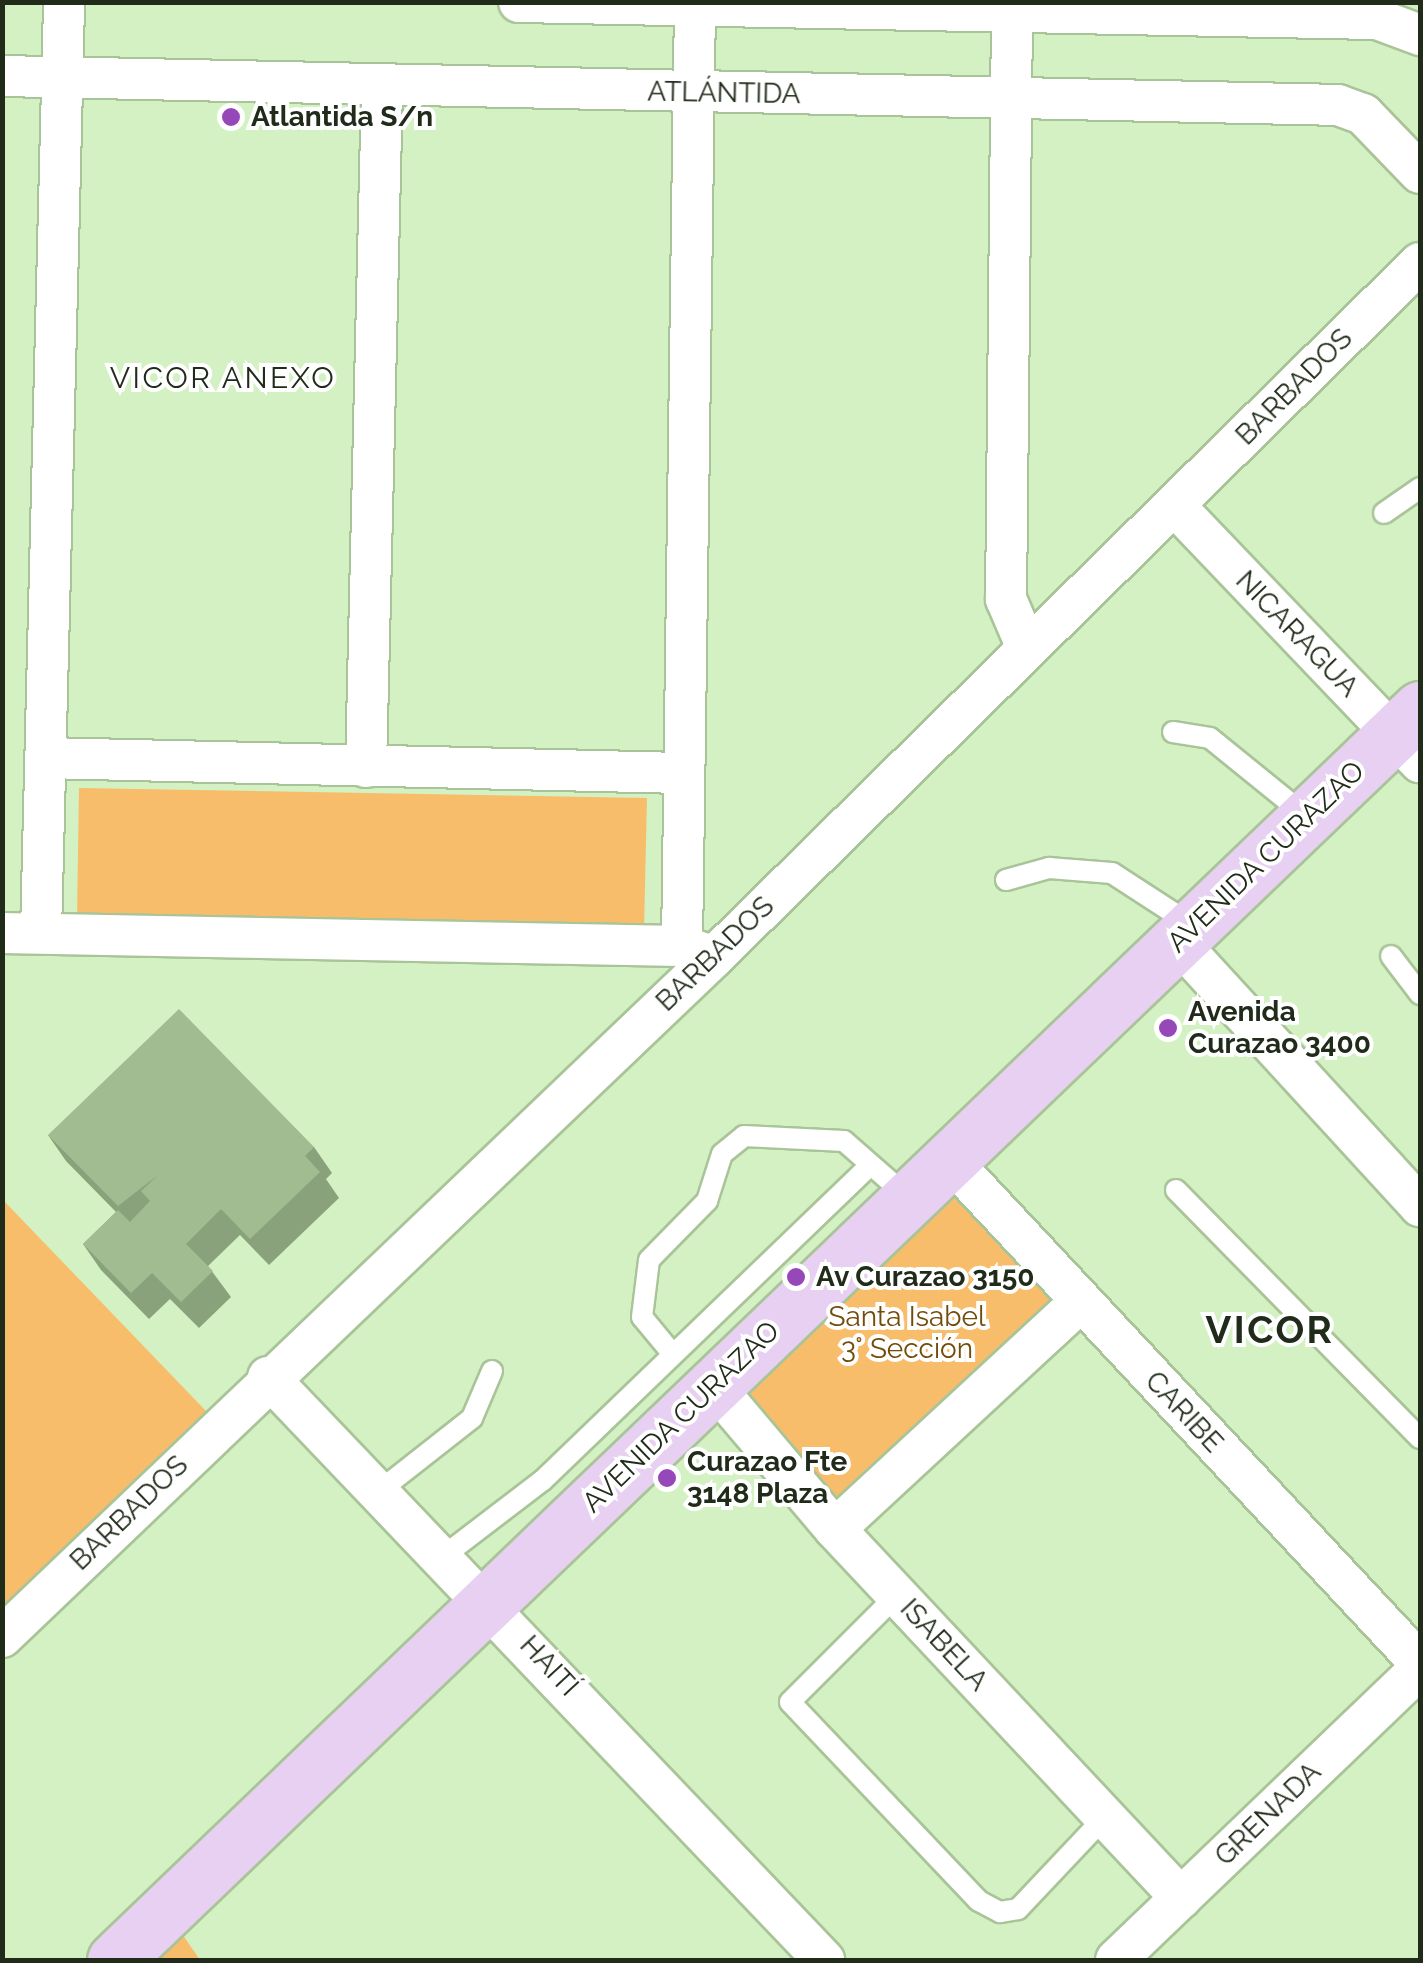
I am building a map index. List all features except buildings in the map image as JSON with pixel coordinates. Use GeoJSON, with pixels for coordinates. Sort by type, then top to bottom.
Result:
{"type":"FeatureCollection","features":[{"type":"Feature","properties":{"kind":"street"},"geometry":{"type":"LineString","coordinates":[[64,2],[45,758],[22,933],[698,951],[682,774],[696,3]]}},
{"type":"Feature","properties":{"kind":"street"},"geometry":{"type":"LineString","coordinates":[[518,2],[1012,11],[1148,8],[1378,19],[1420,34]]}},
{"type":"Feature","properties":{"kind":"street"},"geometry":{"type":"LineString","coordinates":[[1012,11],[1006,600],[1028,648]]}},
{"type":"Feature","properties":{"kind":"street","name":"ATLÁNTIDA"},"geometry":{"type":"LineString","coordinates":[[2,76],[1338,105],[1363,114],[1420,172]]}},
{"type":"Feature","properties":{"kind":"street"},"geometry":{"type":"LineString","coordinates":[[366,767],[382,86]]}},
{"type":"Feature","properties":{"kind":"street","name":"BARBADOS"},"geometry":{"type":"LineString","coordinates":[[2,1637],[698,951],[1028,648],[1420,263]]}},
{"type":"Feature","properties":{"kind":"street","name":"NICARAGUA"},"geometry":{"type":"LineString","coordinates":[[1174,506],[1412,735]]}},
{"type":"Feature","properties":{"kind":"street","name":"AVENIDA CURAZAO"},"geometry":{"type":"LineString","coordinates":[[115,1960],[714,1386],[889,1182],[949,1159],[1308,816],[1412,735]]}},
{"type":"Feature","properties":{"kind":"street"},"geometry":{"type":"LineString","coordinates":[[45,758],[682,774]]}},
{"type":"Feature","properties":{"kind":"street"},"geometry":{"type":"LineString","coordinates":[[1185,934],[1420,1206]]}},
{"type":"Feature","properties":{"kind":"street","name":"CARIBE"},"geometry":{"type":"LineString","coordinates":[[949,1159],[1420,1666]]}},
{"type":"Feature","properties":{"kind":"street"},"geometry":{"type":"LineString","coordinates":[[836,1529],[1080,1302]]}},
{"type":"Feature","properties":{"kind":"street","name":"HAITÍ"},"geometry":{"type":"LineString","coordinates":[[268,1377],[487,1601],[824,1960]]}},
{"type":"Feature","properties":{"kind":"street","name":"ISABELA"},"geometry":{"type":"LineString","coordinates":[[714,1386],[836,1529],[1182,1898]]}},
{"type":"Feature","properties":{"kind":"street","name":"GRENADA"},"geometry":{"type":"LineString","coordinates":[[1116,1960],[1420,1666]]}},
{"type":"Feature","properties":{"kind":"lane"},"geometry":{"type":"LineString","coordinates":[[1384,513],[1420,488]]}},
{"type":"Feature","properties":{"kind":"lane"},"geometry":{"type":"LineString","coordinates":[[1173,732],[1210,738],[1308,816]]}},
{"type":"Feature","properties":{"kind":"lane"},"geometry":{"type":"LineString","coordinates":[[1006,880],[1049,868],[1112,873],[1185,934]]}},
{"type":"Feature","properties":{"kind":"lane"},"geometry":{"type":"LineString","coordinates":[[1392,956],[1420,994]]}},
{"type":"Feature","properties":{"kind":"lane"},"geometry":{"type":"LineString","coordinates":[[441,1558],[543,1480],[671,1352],[889,1182],[844,1141],[744,1136],[722,1154],[706,1201],[648,1260],[642,1317],[671,1352]]}},
{"type":"Feature","properties":{"kind":"lane"},"geometry":{"type":"LineString","coordinates":[[1176,1190],[1420,1438]]}},
{"type":"Feature","properties":{"kind":"lane"},"geometry":{"type":"LineString","coordinates":[[378,1492],[472,1418],[492,1370]]}},
{"type":"Feature","properties":{"kind":"lane"},"geometry":{"type":"LineString","coordinates":[[897,1595],[790,1702],[979,1900],[1000,1912],[1018,1909],[1105,1816]]}},
{"type":"Feature","properties":{"kind":"green space"},"geometry":{"type":"Polygon","coordinates":[[[79,788],[647,798],[644,929],[77,919],[79,788]]]}},
{"type":"Feature","properties":{"kind":"green space","name":"Santa Isabel 3° Sección"},"geometry":{"type":"Polygon","coordinates":[[[952,1173],[1070,1297],[837,1514],[722,1391],[952,1173]]]}},
{"type":"Feature","properties":{"kind":"green space"},"geometry":{"type":"Polygon","coordinates":[[[3,1200],[206,1411],[3,1606],[3,1200]]]}},
{"type":"Feature","properties":{"kind":"green space"},"geometry":{"type":"Polygon","coordinates":[[[176,1925],[200,1960],[140,1960],[176,1925]]]}},
{"type":"Feature","properties":{"kind":"place","name":"Atlantida S/n"},"geometry":{"type":"Point","coordinates":[231,117]}},
{"type":"Feature","properties":{"kind":"place","name":"Avenida Curazao 3400"},"geometry":{"type":"Point","coordinates":[1168,1028]}},
{"type":"Feature","properties":{"kind":"place","name":"Av Curazao 3150"},"geometry":{"type":"Point","coordinates":[796,1277]}},
{"type":"Feature","properties":{"kind":"place","name":"Curazao Fte 3148 Plaza"},"geometry":{"type":"Point","coordinates":[667,1478]}},
{"type":"Feature","properties":{"kind":"district","name":"VICOR ANEXO"},"geometry":{"type":"Point","coordinates":[223,378]}},
{"type":"Feature","properties":{"kind":"district","name":"VICOR"},"geometry":{"type":"Point","coordinates":[1270,1330]}}]}
